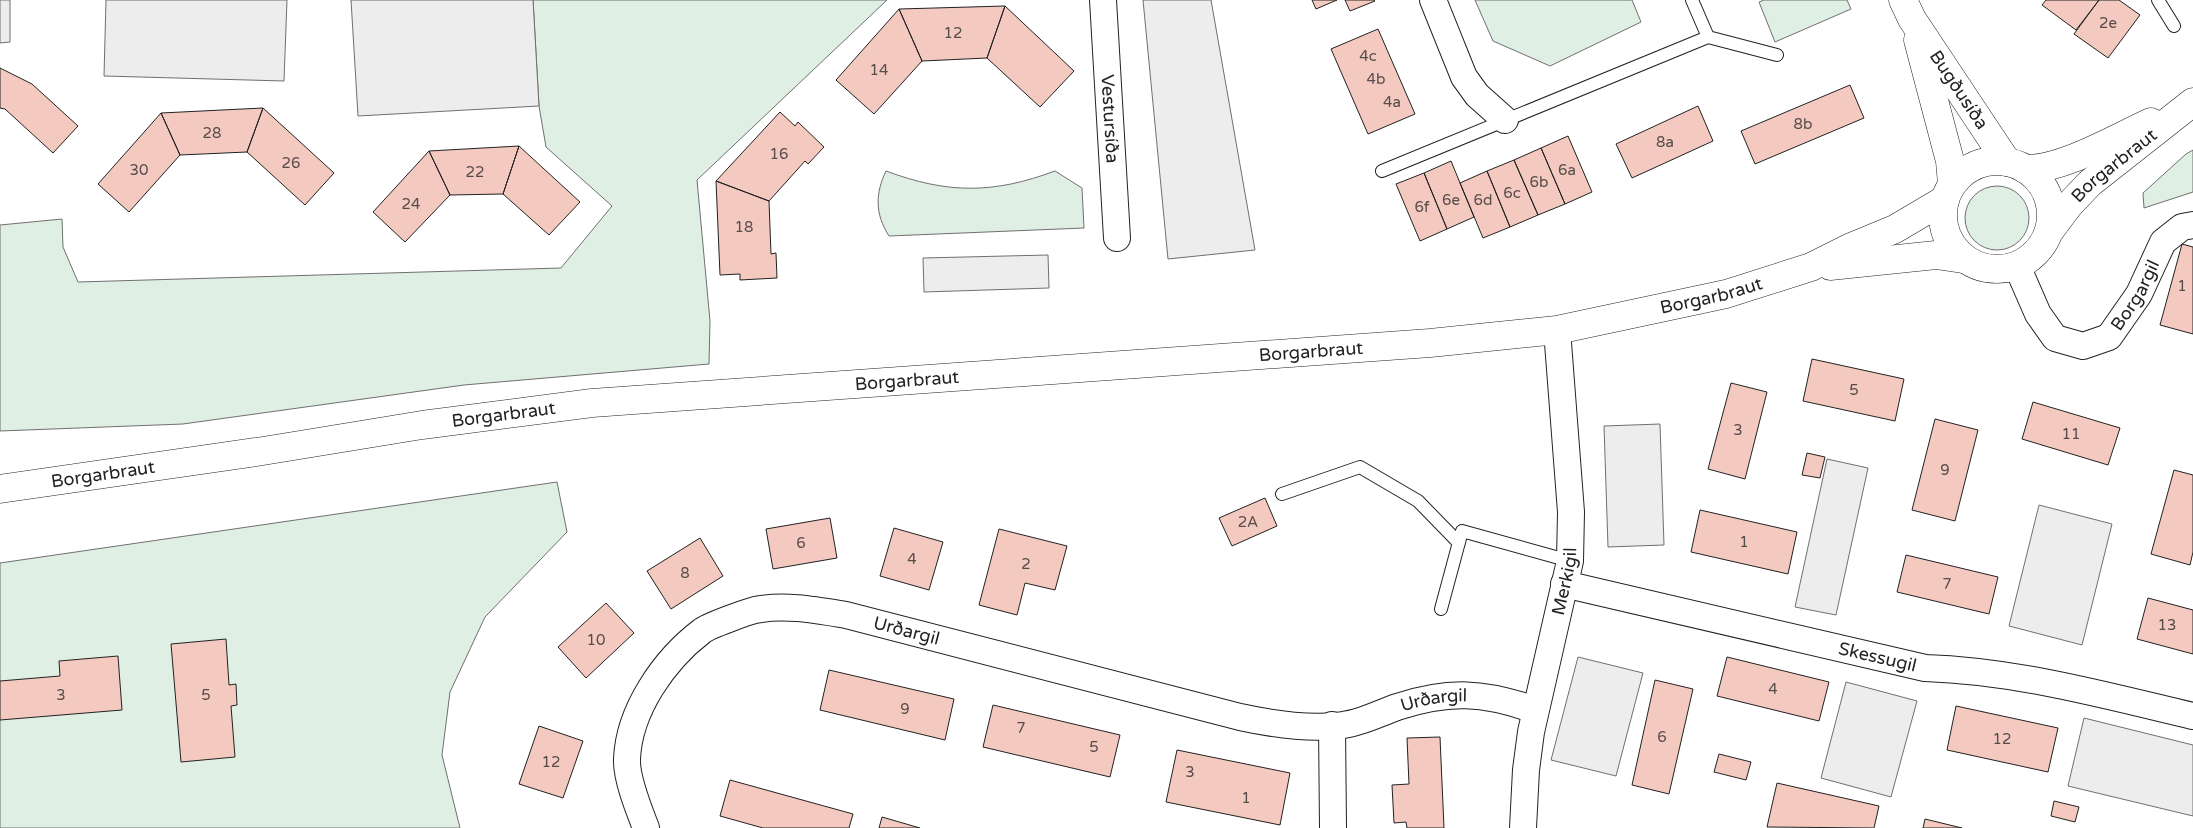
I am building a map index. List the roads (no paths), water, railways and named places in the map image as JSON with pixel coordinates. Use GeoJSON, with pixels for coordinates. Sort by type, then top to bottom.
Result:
{"type":"FeatureCollection","features":[{"type":"Feature","properties":{"kind":"street","name":"Vestursíða"},"geometry":{"type":"LineString","coordinates":[[1103,0],[1117,238]]}},
{"type":"Feature","properties":{"kind":"street"},"geometry":{"type":"LineString","coordinates":[[1433,0],[1464,76],[1477,95],[1505,120]]}},
{"type":"Feature","properties":{"kind":"street","name":"Bugðusíða"},"geometry":{"type":"LineString","coordinates":[[1908,9],[2016,165]]}},
{"type":"Feature","properties":{"kind":"street","name":"Bugðusíða"},"geometry":{"type":"LineString","coordinates":[[1908,9],[1950,161],[1948,192]]}},
{"type":"Feature","properties":{"kind":"street","name":"Borgarbraut"},"geometry":{"type":"LineString","coordinates":[[2016,165],[2047,168],[2191,104]]}},
{"type":"Feature","properties":{"kind":"street","name":"Borgarbraut"},"geometry":{"type":"LineString","coordinates":[[2048,233],[2069,205],[2090,183],[2191,104]]}},
{"type":"Feature","properties":{"kind":"street"},"geometry":{"type":"LineString","coordinates":[[1991,161],[2016,165],[2039,181],[2048,197],[2052,215],[2048,233],[2041,247],[2030,259],[2017,266],[1998,270],[1980,268],[1963,259],[1952,247],[1945,232],[1942,216],[1948,192],[1962,173],[1976,165],[1991,161]]}},
{"type":"Feature","properties":{"kind":"street","name":"Borgarbraut"},"geometry":{"type":"LineString","coordinates":[[0,489],[263,452],[422,425],[592,404],[1430,343],[1557,330],[1726,294],[1811,267],[1849,248],[1895,229],[1948,192]]}},
{"type":"Feature","properties":{"kind":"street","name":"Borgargil"},"geometry":{"type":"LineString","coordinates":[[2017,266],[2038,314],[2055,338],[2083,346],[2109,337],[2139,294],[2163,242],[2182,227],[2193,225]]}},
{"type":"Feature","properties":{"kind":"street","name":"Borgarbraut"},"geometry":{"type":"LineString","coordinates":[[1811,267],[1936,255],[1963,259]]}},
{"type":"Feature","properties":{"kind":"street","name":"Merkigil"},"geometry":{"type":"LineString","coordinates":[[1523,828],[1526,770],[1535,710],[1567,572],[1572,512],[1557,330]]}},
{"type":"Feature","properties":{"kind":"street","name":"Skessugil"},"geometry":{"type":"LineString","coordinates":[[1567,572],[1926,668],[1968,669],[2013,676],[2193,716]]}},
{"type":"Feature","properties":{"kind":"street","name":"Urðargil"},"geometry":{"type":"LineString","coordinates":[[646,828],[636,801],[627,760],[635,717],[666,666],[703,630],[753,610],[805,608],[846,614],[1279,726],[1344,725],[1444,694],[1506,700],[1535,710]]}},
{"type":"Feature","properties":{"kind":"street"},"geometry":{"type":"LineString","coordinates":[[1332,725],[1332,828]]}},
{"type":"Feature","properties":{"kind":"lane"},"geometry":{"type":"LineString","coordinates":[[1692,0],[1708,37]]}},
{"type":"Feature","properties":{"kind":"lane"},"geometry":{"type":"LineString","coordinates":[[2158,0],[2174,26]]}},
{"type":"Feature","properties":{"kind":"lane"},"geometry":{"type":"LineString","coordinates":[[1382,171],[1708,37],[1777,55]]}},
{"type":"Feature","properties":{"kind":"lane"},"geometry":{"type":"LineString","coordinates":[[1282,494],[1360,467],[1418,501],[1460,543]]}},
{"type":"Feature","properties":{"kind":"lane"},"geometry":{"type":"LineString","coordinates":[[1441,609],[1462,531],[1567,572]]}}]}
